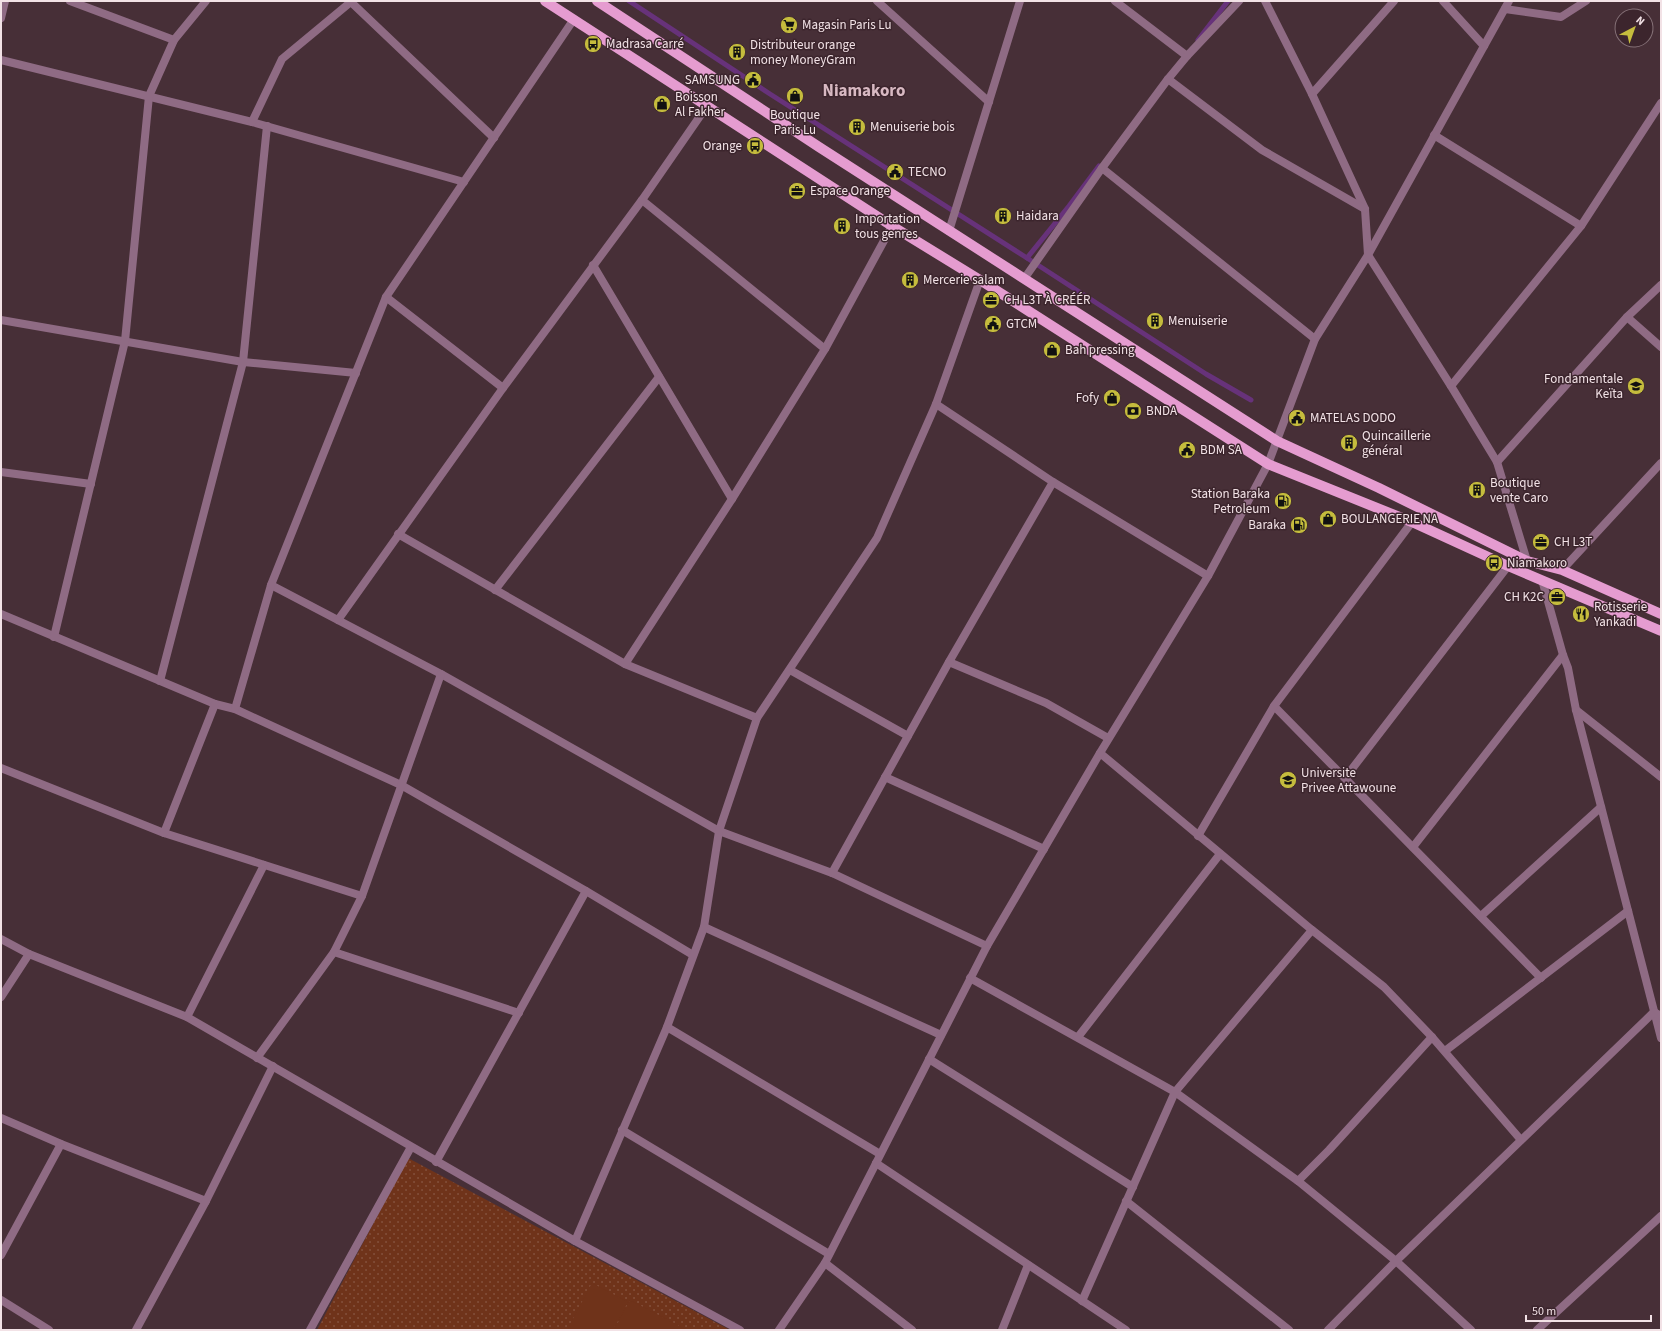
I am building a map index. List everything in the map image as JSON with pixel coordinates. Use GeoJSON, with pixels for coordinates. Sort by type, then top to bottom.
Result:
{"type":"FeatureCollection","features":[{"type":"Feature","properties":{"kind":"main road"},"geometry":{"type":"LineString","coordinates":[[545,1],[892,226],[980,280],[1268,464],[1412,522],[1508,566],[1661,631]]}},
{"type":"Feature","properties":{"kind":"main road"},"geometry":{"type":"LineString","coordinates":[[597,1],[949,231],[1277,441],[1379,488],[1527,561],[1562,570],[1661,614]]}},
{"type":"Feature","properties":{"kind":"street"},"geometry":{"type":"LineString","coordinates":[[1,18],[5,1]]}},
{"type":"Feature","properties":{"kind":"street"},"geometry":{"type":"LineString","coordinates":[[70,1],[174,40]]}},
{"type":"Feature","properties":{"kind":"street"},"geometry":{"type":"LineString","coordinates":[[54,637],[125,341],[149,96],[174,40],[206,1]]}},
{"type":"Feature","properties":{"kind":"street"},"geometry":{"type":"LineString","coordinates":[[877,1],[989,102]]}},
{"type":"Feature","properties":{"kind":"street"},"geometry":{"type":"LineString","coordinates":[[949,231],[1020,1]]}},
{"type":"Feature","properties":{"kind":"street"},"geometry":{"type":"LineString","coordinates":[[1115,1],[1187,56]]}},
{"type":"Feature","properties":{"kind":"street"},"geometry":{"type":"LineString","coordinates":[[1024,279],[1102,168],[1168,79],[1187,56],[1239,1]]}},
{"type":"Feature","properties":{"kind":"street"},"geometry":{"type":"LineString","coordinates":[[1265,1],[1312,94],[1365,209],[1368,255],[1497,462],[1527,561]]}},
{"type":"Feature","properties":{"kind":"street"},"geometry":{"type":"LineString","coordinates":[[1312,94],[1394,1]]}},
{"type":"Feature","properties":{"kind":"street"},"geometry":{"type":"LineString","coordinates":[[1443,1],[1484,46]]}},
{"type":"Feature","properties":{"kind":"street"},"geometry":{"type":"LineString","coordinates":[[779,1330],[829,1254],[987,946],[1108,738],[1208,576],[1268,464],[1315,338],[1368,255],[1509,1]]}},
{"type":"Feature","properties":{"kind":"street"},"geometry":{"type":"LineString","coordinates":[[1505,9],[1561,17],[1586,1]]}},
{"type":"Feature","properties":{"kind":"street"},"geometry":{"type":"LineString","coordinates":[[252,122],[282,59],[351,2],[494,138]]}},
{"type":"Feature","properties":{"kind":"street"},"geometry":{"type":"LineString","coordinates":[[235,709],[271,585],[386,297],[574,20]]}},
{"type":"Feature","properties":{"kind":"street"},"geometry":{"type":"LineString","coordinates":[[1,60],[252,122],[464,182]]}},
{"type":"Feature","properties":{"kind":"street"},"geometry":{"type":"LineString","coordinates":[[1168,79],[1262,150],[1365,209]]}},
{"type":"Feature","properties":{"kind":"street"},"geometry":{"type":"LineString","coordinates":[[1451,386],[1581,226],[1661,103]]}},
{"type":"Feature","properties":{"kind":"street"},"geometry":{"type":"LineString","coordinates":[[338,620],[502,388],[642,200],[707,106]]}},
{"type":"Feature","properties":{"kind":"street"},"geometry":{"type":"LineString","coordinates":[[160,681],[243,362],[267,126]]}},
{"type":"Feature","properties":{"kind":"street"},"geometry":{"type":"LineString","coordinates":[[1434,135],[1581,226]]}},
{"type":"Feature","properties":{"kind":"street"},"geometry":{"type":"LineString","coordinates":[[1102,168],[1315,338]]}},
{"type":"Feature","properties":{"kind":"street"},"geometry":{"type":"LineString","coordinates":[[642,200],[826,350]]}},
{"type":"Feature","properties":{"kind":"street"},"geometry":{"type":"LineString","coordinates":[[625,664],[826,350],[892,226]]}},
{"type":"Feature","properties":{"kind":"street"},"geometry":{"type":"LineString","coordinates":[[593,265],[732,499]]}},
{"type":"Feature","properties":{"kind":"street"},"geometry":{"type":"LineString","coordinates":[[575,1241],[667,1027],[694,956],[704,927],[719,831],[757,718],[877,538],[936,404],[980,280]]}},
{"type":"Feature","properties":{"kind":"street"},"geometry":{"type":"LineString","coordinates":[[1497,462],[1627,317],[1661,286]]}},
{"type":"Feature","properties":{"kind":"street"},"geometry":{"type":"LineString","coordinates":[[386,297],[502,388]]}},
{"type":"Feature","properties":{"kind":"street"},"geometry":{"type":"LineString","coordinates":[[1627,317],[1661,347]]}},
{"type":"Feature","properties":{"kind":"street"},"geometry":{"type":"LineString","coordinates":[[1,320],[243,362],[356,372]]}},
{"type":"Feature","properties":{"kind":"street"},"geometry":{"type":"LineString","coordinates":[[495,590],[659,377]]}},
{"type":"Feature","properties":{"kind":"street"},"geometry":{"type":"LineString","coordinates":[[936,404],[1053,482],[1208,576]]}},
{"type":"Feature","properties":{"kind":"street"},"geometry":{"type":"LineString","coordinates":[[1562,570],[1661,463]]}},
{"type":"Feature","properties":{"kind":"street"},"geometry":{"type":"LineString","coordinates":[[1,472],[91,484]]}},
{"type":"Feature","properties":{"kind":"street"},"geometry":{"type":"LineString","coordinates":[[832,873],[949,662],[1053,482]]}},
{"type":"Feature","properties":{"kind":"street"},"geometry":{"type":"LineString","coordinates":[[1198,836],[1274,706],[1412,522]]}},
{"type":"Feature","properties":{"kind":"street"},"geometry":{"type":"LineString","coordinates":[[398,534],[625,664],[757,718]]}},
{"type":"Feature","properties":{"kind":"street"},"geometry":{"type":"LineString","coordinates":[[1345,778],[1508,566]]}},
{"type":"Feature","properties":{"kind":"street"},"geometry":{"type":"LineString","coordinates":[[1542,580],[1568,668],[1576,710],[1628,911],[1658,1014],[1661,1038]]}},
{"type":"Feature","properties":{"kind":"street"},"geometry":{"type":"LineString","coordinates":[[271,585],[441,674],[719,831],[832,873],[987,946]]}},
{"type":"Feature","properties":{"kind":"street"},"geometry":{"type":"LineString","coordinates":[[1,614],[215,704],[235,709],[401,785],[586,891],[694,956]]}},
{"type":"Feature","properties":{"kind":"street"},"geometry":{"type":"LineString","coordinates":[[1413,847],[1563,655]]}},
{"type":"Feature","properties":{"kind":"street"},"geometry":{"type":"LineString","coordinates":[[949,662],[1046,703],[1108,738]]}},
{"type":"Feature","properties":{"kind":"street"},"geometry":{"type":"LineString","coordinates":[[790,670],[908,736]]}},
{"type":"Feature","properties":{"kind":"street"},"geometry":{"type":"LineString","coordinates":[[257,1058],[334,952],[362,896],[441,674]]}},
{"type":"Feature","properties":{"kind":"street"},"geometry":{"type":"LineString","coordinates":[[164,833],[215,704]]}},
{"type":"Feature","properties":{"kind":"street"},"geometry":{"type":"LineString","coordinates":[[1274,706],[1541,978]]}},
{"type":"Feature","properties":{"kind":"street"},"geometry":{"type":"LineString","coordinates":[[1576,710],[1661,776]]}},
{"type":"Feature","properties":{"kind":"street"},"geometry":{"type":"LineString","coordinates":[[1100,753],[1312,930],[1384,986],[1432,1036],[1521,1140]]}},
{"type":"Feature","properties":{"kind":"street"},"geometry":{"type":"LineString","coordinates":[[1,768],[164,833],[362,896]]}},
{"type":"Feature","properties":{"kind":"street"},"geometry":{"type":"LineString","coordinates":[[885,777],[1044,848]]}},
{"type":"Feature","properties":{"kind":"street"},"geometry":{"type":"LineString","coordinates":[[1480,916],[1601,807]]}},
{"type":"Feature","properties":{"kind":"street"},"geometry":{"type":"LineString","coordinates":[[1078,1037],[1220,854]]}},
{"type":"Feature","properties":{"kind":"street"},"geometry":{"type":"LineString","coordinates":[[187,1017],[264,865]]}},
{"type":"Feature","properties":{"kind":"street"},"geometry":{"type":"LineString","coordinates":[[436,1162],[586,891]]}},
{"type":"Feature","properties":{"kind":"street"},"geometry":{"type":"LineString","coordinates":[[1445,1052],[1628,911]]}},
{"type":"Feature","properties":{"kind":"street"},"geometry":{"type":"LineString","coordinates":[[704,927],[941,1035]]}},
{"type":"Feature","properties":{"kind":"street"},"geometry":{"type":"LineString","coordinates":[[1082,1301],[1175,1092],[1312,930]]}},
{"type":"Feature","properties":{"kind":"street"},"geometry":{"type":"LineString","coordinates":[[1,939],[29,954],[187,1017],[575,1241],[740,1330]]}},
{"type":"Feature","properties":{"kind":"street"},"geometry":{"type":"LineString","coordinates":[[334,952],[519,1013]]}},
{"type":"Feature","properties":{"kind":"street"},"geometry":{"type":"LineString","coordinates":[[1,997],[29,954]]}},
{"type":"Feature","properties":{"kind":"street"},"geometry":{"type":"LineString","coordinates":[[970,978],[1175,1092],[1298,1181],[1396,1261],[1471,1330]]}},
{"type":"Feature","properties":{"kind":"street"},"geometry":{"type":"LineString","coordinates":[[1328,1330],[1396,1261],[1521,1140],[1658,1014]]}},
{"type":"Feature","properties":{"kind":"street"},"geometry":{"type":"LineString","coordinates":[[667,1027],[880,1154]]}},
{"type":"Feature","properties":{"kind":"street"},"geometry":{"type":"LineString","coordinates":[[1298,1181],[1329,1150],[1432,1036]]}},
{"type":"Feature","properties":{"kind":"street"},"geometry":{"type":"LineString","coordinates":[[929,1059],[1133,1187]]}},
{"type":"Feature","properties":{"kind":"street"},"geometry":{"type":"LineString","coordinates":[[136,1330],[206,1201],[273,1066]]}},
{"type":"Feature","properties":{"kind":"street"},"geometry":{"type":"LineString","coordinates":[[1,1118],[61,1144],[206,1201]]}},
{"type":"Feature","properties":{"kind":"street"},"geometry":{"type":"LineString","coordinates":[[622,1130],[829,1254]]}},
{"type":"Feature","properties":{"kind":"street"},"geometry":{"type":"LineString","coordinates":[[1,1255],[61,1144]]}},
{"type":"Feature","properties":{"kind":"street"},"geometry":{"type":"LineString","coordinates":[[310,1330],[411,1147]]}},
{"type":"Feature","properties":{"kind":"street"},"geometry":{"type":"LineString","coordinates":[[876,1164],[1126,1330]]}},
{"type":"Feature","properties":{"kind":"street"},"geometry":{"type":"LineString","coordinates":[[1126,1201],[1289,1330]]}},
{"type":"Feature","properties":{"kind":"street"},"geometry":{"type":"LineString","coordinates":[[1537,1330],[1661,1216]]}},
{"type":"Feature","properties":{"kind":"street"},"geometry":{"type":"LineString","coordinates":[[824,1263],[912,1330]]}},
{"type":"Feature","properties":{"kind":"street"},"geometry":{"type":"LineString","coordinates":[[1002,1330],[1028,1265]]}},
{"type":"Feature","properties":{"kind":"street"},"geometry":{"type":"LineString","coordinates":[[1,1300],[49,1330]]}},
{"type":"Feature","properties":{"kind":"shaded area"},"geometry":{"type":"Polygon","coordinates":[[[408,1158],[730,1330],[317,1330],[408,1158]]]}},
{"type":"Feature","properties":{"kind":"shaded area"},"geometry":{"type":"Polygon","coordinates":[[[592,1283],[628,1302],[613,1330],[567,1330],[592,1283]]]}},
{"type":"Feature","properties":{"kind":"shaded area"},"geometry":{"type":"Polygon","coordinates":[[[630,1300],[687,1330],[614,1330],[630,1300]]]}},
{"type":"Feature","properties":{"kind":"waterway"},"geometry":{"type":"LineString","coordinates":[[629,1],[770,94],[1027,258]]}},
{"type":"Feature","properties":{"kind":"waterway"},"geometry":{"type":"LineString","coordinates":[[1198,40],[1228,1]]}},
{"type":"Feature","properties":{"kind":"waterway"},"geometry":{"type":"LineString","coordinates":[[1099,166],[1027,258],[1206,374],[1251,400]]}},
{"type":"Feature","properties":{"kind":"place","name":"Magasin Paris Lu"},"geometry":{"type":"Point","coordinates":[789,25]}},
{"type":"Feature","properties":{"kind":"place","name":"Madrasa Carré"},"geometry":{"type":"Point","coordinates":[593,44]}},
{"type":"Feature","properties":{"kind":"place","name":"Distributeur orange money MoneyGram"},"geometry":{"type":"Point","coordinates":[737,52]}},
{"type":"Feature","properties":{"kind":"place","name":"SAMSUNG"},"geometry":{"type":"Point","coordinates":[753,80]}},
{"type":"Feature","properties":{"kind":"place","name":"Boutique Paris Lu"},"geometry":{"type":"Point","coordinates":[795,96]}},
{"type":"Feature","properties":{"kind":"place","name":"Boisson Al Fakher"},"geometry":{"type":"Point","coordinates":[662,104]}},
{"type":"Feature","properties":{"kind":"place","name":"Menuiserie bois"},"geometry":{"type":"Point","coordinates":[857,127]}},
{"type":"Feature","properties":{"kind":"place","name":"Orange"},"geometry":{"type":"Point","coordinates":[755,146]}},
{"type":"Feature","properties":{"kind":"place","name":"TECNO"},"geometry":{"type":"Point","coordinates":[895,172]}},
{"type":"Feature","properties":{"kind":"place","name":"Espace Orange"},"geometry":{"type":"Point","coordinates":[797,191]}},
{"type":"Feature","properties":{"kind":"place","name":"Haidara"},"geometry":{"type":"Point","coordinates":[1003,216]}},
{"type":"Feature","properties":{"kind":"place","name":"Importation tous genres"},"geometry":{"type":"Point","coordinates":[842,226]}},
{"type":"Feature","properties":{"kind":"place","name":"Mercerie salam"},"geometry":{"type":"Point","coordinates":[910,280]}},
{"type":"Feature","properties":{"kind":"place","name":"CH L3T À CRÉÉR"},"geometry":{"type":"Point","coordinates":[991,300]}},
{"type":"Feature","properties":{"kind":"place","name":"Menuiserie"},"geometry":{"type":"Point","coordinates":[1155,321]}},
{"type":"Feature","properties":{"kind":"place","name":"GTCM"},"geometry":{"type":"Point","coordinates":[993,324]}},
{"type":"Feature","properties":{"kind":"place","name":"Bah pressing"},"geometry":{"type":"Point","coordinates":[1052,350]}},
{"type":"Feature","properties":{"kind":"place","name":"Fondamentale Keïta"},"geometry":{"type":"Point","coordinates":[1636,386]}},
{"type":"Feature","properties":{"kind":"place","name":"Fofy"},"geometry":{"type":"Point","coordinates":[1112,398]}},
{"type":"Feature","properties":{"kind":"place","name":"BNDA"},"geometry":{"type":"Point","coordinates":[1133,411]}},
{"type":"Feature","properties":{"kind":"place","name":"MATELAS DODO"},"geometry":{"type":"Point","coordinates":[1297,418]}},
{"type":"Feature","properties":{"kind":"place","name":"Quincaillerie général"},"geometry":{"type":"Point","coordinates":[1349,443]}},
{"type":"Feature","properties":{"kind":"place","name":"BDM SA"},"geometry":{"type":"Point","coordinates":[1187,450]}},
{"type":"Feature","properties":{"kind":"place","name":"Boutique vente Caro"},"geometry":{"type":"Point","coordinates":[1477,490]}},
{"type":"Feature","properties":{"kind":"place","name":"Station Baraka Petroleum"},"geometry":{"type":"Point","coordinates":[1283,501]}},
{"type":"Feature","properties":{"kind":"place","name":"BOULANGERIE NA"},"geometry":{"type":"Point","coordinates":[1328,519]}},
{"type":"Feature","properties":{"kind":"place","name":"Baraka"},"geometry":{"type":"Point","coordinates":[1299,525]}},
{"type":"Feature","properties":{"kind":"place","name":"CH L3T"},"geometry":{"type":"Point","coordinates":[1541,542]}},
{"type":"Feature","properties":{"kind":"place","name":"Niamakoro"},"geometry":{"type":"Point","coordinates":[1494,563]}},
{"type":"Feature","properties":{"kind":"place","name":"CH K2C"},"geometry":{"type":"Point","coordinates":[1557,597]}},
{"type":"Feature","properties":{"kind":"place","name":"Rotisserie Yankadi"},"geometry":{"type":"Point","coordinates":[1581,614]}},
{"type":"Feature","properties":{"kind":"place","name":"Universite Privee Attawoune"},"geometry":{"type":"Point","coordinates":[1288,780]}},
{"type":"Feature","properties":{"kind":"district","name":"Niamakoro"},"geometry":{"type":"Point","coordinates":[864,91]}}]}
